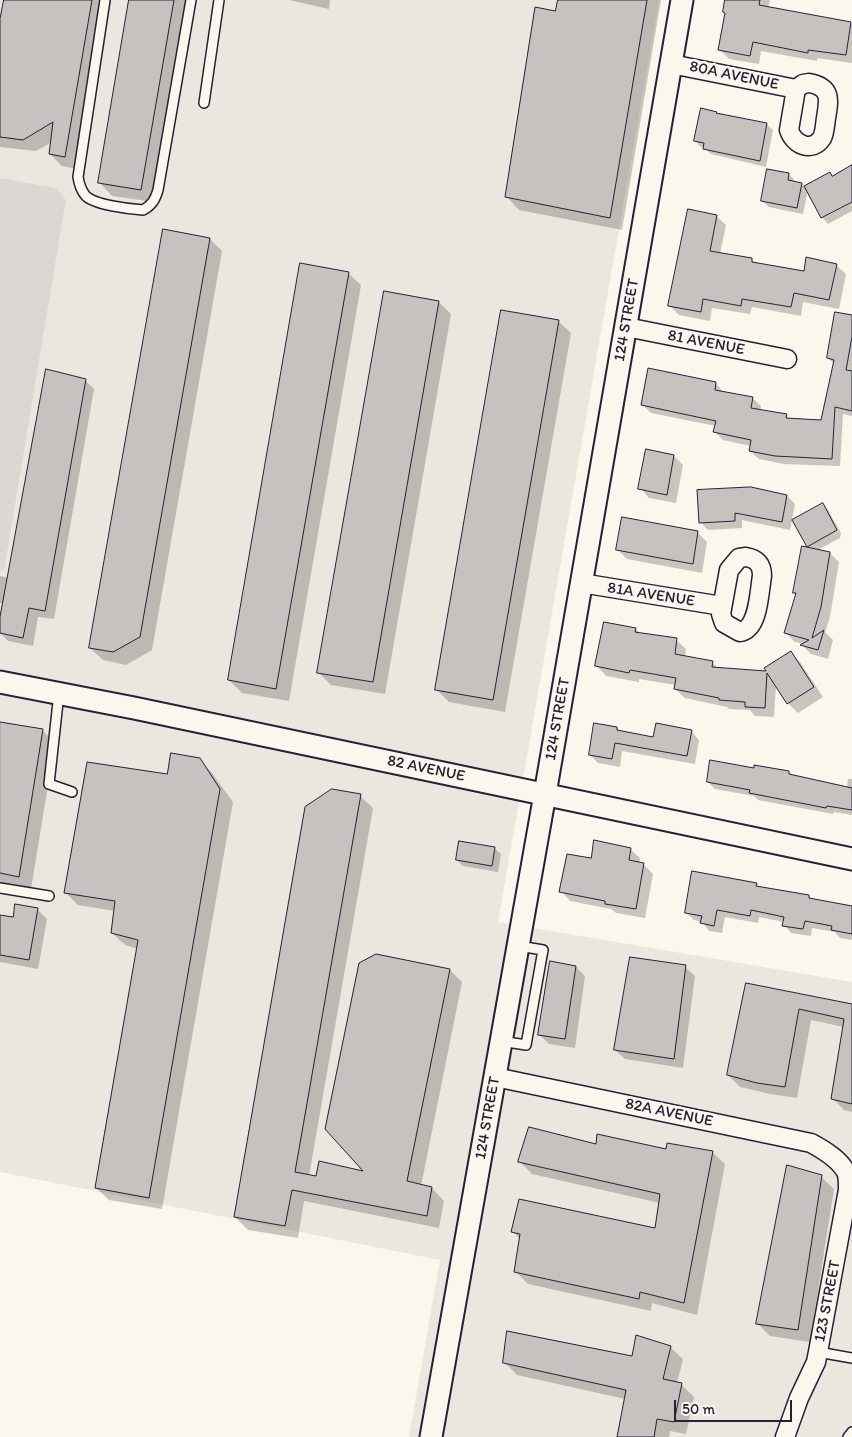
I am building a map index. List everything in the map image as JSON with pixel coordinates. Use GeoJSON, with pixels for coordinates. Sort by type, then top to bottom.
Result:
{"type":"FeatureCollection","features":[{"type":"Feature","properties":{"kind":"street","name":"124 STREET"},"geometry":{"type":"LineString","coordinates":[[431,1437],[545,794],[682,0]]}},
{"type":"Feature","properties":{"kind":"street","name":"80A AVENUE"},"geometry":{"type":"LineString","coordinates":[[671,64],[796,89]]}},
{"type":"Feature","properties":{"kind":"street","name":"81 AVENUE"},"geometry":{"type":"LineString","coordinates":[[626,327],[787,359]]}},
{"type":"Feature","properties":{"kind":"street","name":"81A AVENUE"},"geometry":{"type":"LineString","coordinates":[[581,583],[722,606]]}},
{"type":"Feature","properties":{"kind":"street","name":"82 AVENUE"},"geometry":{"type":"LineString","coordinates":[[0,682],[852,859]]}},
{"type":"Feature","properties":{"kind":"street","name":"82A AVENUE"},"geometry":{"type":"LineString","coordinates":[[495,1077],[812,1143],[844,1165]]}},
{"type":"Feature","properties":{"kind":"street","name":"123 STREET"},"geometry":{"type":"LineString","coordinates":[[785,1437],[799,1398],[816,1362],[848,1190],[847,1174],[844,1165]]}},
{"type":"Feature","properties":{"kind":"lane"},"geometry":{"type":"LineString","coordinates":[[105,0],[78,177],[80,186],[86,196],[95,201],[143,210],[155,200],[158,190],[191,0]]}},
{"type":"Feature","properties":{"kind":"lane"},"geometry":{"type":"LineString","coordinates":[[204,103],[220,0]]}},
{"type":"Feature","properties":{"kind":"lane"},"geometry":{"type":"LineString","coordinates":[[59,693],[49,784],[72,792]]}},
{"type":"Feature","properties":{"kind":"lane"},"geometry":{"type":"LineString","coordinates":[[0,888],[49,896]]}},
{"type":"Feature","properties":{"kind":"lane"},"geometry":{"type":"LineString","coordinates":[[818,1352],[852,1358]]}},
{"type":"Feature","properties":{"kind":"lane"},"geometry":{"type":"LineString","coordinates":[[848,1437],[852,1432]]}},
{"type":"Feature","properties":{"kind":"shaded area"},"geometry":{"type":"Polygon","coordinates":[[[0,0],[659,0],[498,922],[852,982],[852,1437],[409,1437],[440,1260],[0,1172],[0,570],[4,570],[66,200],[57,188],[0,178],[0,0]]]}},
{"type":"Feature","properties":{"kind":"shaded area"},"geometry":{"type":"Polygon","coordinates":[[[0,178],[57,188],[66,200],[4,571],[0,570],[0,178]]]}},
{"type":"Feature","properties":{"kind":"building"},"geometry":{"type":"Polygon","coordinates":[[[4,0],[92,0],[65,157],[49,154],[53,122],[23,140],[0,137],[0,19],[4,0]]]}},
{"type":"Feature","properties":{"kind":"building"},"geometry":{"type":"Polygon","coordinates":[[[129,0],[174,0],[141,190],[98,183],[129,0]]]}},
{"type":"Feature","properties":{"kind":"building"},"geometry":{"type":"Polygon","coordinates":[[[558,0],[647,0],[610,218],[505,197],[535,7],[555,11],[558,0]]]}},
{"type":"Feature","properties":{"kind":"building"},"geometry":{"type":"Polygon","coordinates":[[[725,0],[760,0],[759,5],[851,22],[846,55],[808,50],[808,53],[753,42],[750,56],[718,50],[725,13],[723,12],[725,0]]]}},
{"type":"Feature","properties":{"kind":"building"},"geometry":{"type":"Polygon","coordinates":[[[701,108],[716,113],[767,123],[760,161],[703,149],[704,143],[694,141],[701,108]]]}},
{"type":"Feature","properties":{"kind":"building"},"geometry":{"type":"Polygon","coordinates":[[[852,165],[852,202],[821,218],[804,186],[830,172],[832,176],[852,165]]]}},
{"type":"Feature","properties":{"kind":"building"},"geometry":{"type":"Polygon","coordinates":[[[767,169],[789,173],[788,180],[802,183],[797,208],[761,201],[767,169]]]}},
{"type":"Feature","properties":{"kind":"building"},"geometry":{"type":"Polygon","coordinates":[[[688,209],[717,215],[710,251],[752,258],[752,262],[804,271],[806,257],[837,264],[829,300],[794,293],[791,307],[742,299],[741,306],[703,299],[701,312],[668,306],[688,209]]]}},
{"type":"Feature","properties":{"kind":"building"},"geometry":{"type":"Polygon","coordinates":[[[163,229],[210,238],[140,637],[113,652],[89,648],[163,229]]]}},
{"type":"Feature","properties":{"kind":"building"},"geometry":{"type":"Polygon","coordinates":[[[300,263],[349,272],[276,689],[228,680],[300,263]]]}},
{"type":"Feature","properties":{"kind":"building"},"geometry":{"type":"Polygon","coordinates":[[[384,291],[439,301],[373,682],[317,673],[384,291]]]}},
{"type":"Feature","properties":{"kind":"building"},"geometry":{"type":"Polygon","coordinates":[[[501,310],[559,320],[493,700],[435,690],[501,310]]]}},
{"type":"Feature","properties":{"kind":"building"},"geometry":{"type":"Polygon","coordinates":[[[835,312],[852,315],[852,337],[846,370],[852,371],[852,411],[835,407],[832,459],[775,456],[749,451],[751,440],[713,432],[716,421],[641,405],[648,368],[716,382],[715,390],[753,397],[751,408],[787,414],[786,418],[821,420],[834,360],[827,358],[835,312]]]}},
{"type":"Feature","properties":{"kind":"building"},"geometry":{"type":"Polygon","coordinates":[[[46,369],[86,379],[45,611],[29,608],[23,638],[0,633],[0,617],[46,369]]]}},
{"type":"Feature","properties":{"kind":"building"},"geometry":{"type":"Polygon","coordinates":[[[646,449],[674,455],[667,495],[638,489],[646,449]]]}},
{"type":"Feature","properties":{"kind":"building"},"geometry":{"type":"Polygon","coordinates":[[[751,487],[787,495],[782,522],[735,513],[735,521],[699,523],[697,490],[751,487]]]}},
{"type":"Feature","properties":{"kind":"building"},"geometry":{"type":"Polygon","coordinates":[[[823,503],[837,530],[807,547],[792,520],[823,503]]]}},
{"type":"Feature","properties":{"kind":"building"},"geometry":{"type":"Polygon","coordinates":[[[622,517],[698,531],[693,564],[616,550],[622,517]]]}},
{"type":"Feature","properties":{"kind":"building"},"geometry":{"type":"Polygon","coordinates":[[[802,546],[830,552],[821,607],[812,638],[824,630],[818,650],[800,645],[809,640],[784,633],[796,593],[793,593],[802,546]]]}},
{"type":"Feature","properties":{"kind":"building"},"geometry":{"type":"Polygon","coordinates":[[[604,622],[636,628],[635,632],[677,638],[675,654],[713,661],[712,667],[766,671],[764,668],[791,651],[814,687],[787,704],[767,673],[765,708],[745,707],[745,702],[719,700],[719,698],[674,689],[676,678],[630,670],[629,673],[595,666],[604,622]]]}},
{"type":"Feature","properties":{"kind":"building"},"geometry":{"type":"Polygon","coordinates":[[[0,722],[43,729],[19,877],[0,873],[0,722]]]}},
{"type":"Feature","properties":{"kind":"building"},"geometry":{"type":"Polygon","coordinates":[[[594,723],[617,727],[617,730],[653,737],[656,723],[692,730],[687,756],[615,743],[612,759],[589,755],[594,723]]]}},
{"type":"Feature","properties":{"kind":"building"},"geometry":{"type":"Polygon","coordinates":[[[171,753],[200,758],[220,789],[149,1198],[95,1188],[138,940],[111,933],[115,901],[64,893],[87,762],[167,774],[171,753]]]}},
{"type":"Feature","properties":{"kind":"building"},"geometry":{"type":"Polygon","coordinates":[[[710,760],[754,768],[754,765],[789,771],[789,774],[852,788],[852,810],[827,806],[826,808],[749,793],[750,790],[707,782],[710,760]]]}},
{"type":"Feature","properties":{"kind":"building"},"geometry":{"type":"Polygon","coordinates":[[[332,789],[361,794],[295,1172],[316,1176],[319,1161],[363,1171],[325,1129],[359,963],[376,954],[450,969],[407,1181],[432,1187],[427,1216],[292,1190],[285,1226],[234,1217],[305,807],[332,789]]]}},
{"type":"Feature","properties":{"kind":"building"},"geometry":{"type":"Polygon","coordinates":[[[594,840],[631,848],[629,860],[644,863],[636,909],[605,904],[605,901],[559,892],[567,854],[591,858],[594,840]]]}},
{"type":"Feature","properties":{"kind":"building"},"geometry":{"type":"Polygon","coordinates":[[[459,841],[495,847],[492,866],[456,860],[459,841]]]}},
{"type":"Feature","properties":{"kind":"building"},"geometry":{"type":"Polygon","coordinates":[[[692,871],[757,883],[756,886],[809,895],[809,898],[852,906],[852,934],[831,930],[832,926],[805,921],[803,929],[782,926],[784,917],[751,910],[750,916],[717,910],[714,926],[700,923],[702,916],[685,913],[692,871]]]}},
{"type":"Feature","properties":{"kind":"building"},"geometry":{"type":"Polygon","coordinates":[[[15,904],[38,908],[29,960],[0,955],[0,915],[13,917],[15,904]]]}},
{"type":"Feature","properties":{"kind":"building"},"geometry":{"type":"Polygon","coordinates":[[[630,957],[686,965],[674,1059],[614,1050],[630,957]]]}},
{"type":"Feature","properties":{"kind":"building"},"geometry":{"type":"Polygon","coordinates":[[[550,961],[576,966],[565,1039],[538,1035],[550,961]]]}},
{"type":"Feature","properties":{"kind":"building"},"geometry":{"type":"Polygon","coordinates":[[[746,983],[852,1004],[852,1104],[831,1099],[844,1019],[799,1009],[785,1087],[757,1083],[727,1075],[746,983]]]}},
{"type":"Feature","properties":{"kind":"building"},"geometry":{"type":"Polygon","coordinates":[[[529,1127],[596,1144],[597,1134],[666,1149],[667,1143],[713,1151],[684,1303],[640,1292],[639,1299],[514,1272],[520,1234],[511,1232],[519,1199],[655,1228],[660,1194],[518,1162],[529,1127]]]}},
{"type":"Feature","properties":{"kind":"building"},"geometry":{"type":"Polygon","coordinates":[[[787,1165],[822,1175],[798,1330],[756,1324],[787,1165]]]}},
{"type":"Feature","properties":{"kind":"building"},"geometry":{"type":"Polygon","coordinates":[[[507,1331],[632,1356],[636,1335],[671,1346],[663,1379],[682,1383],[674,1422],[657,1419],[654,1437],[617,1437],[626,1390],[503,1363],[507,1331]]]}}]}
